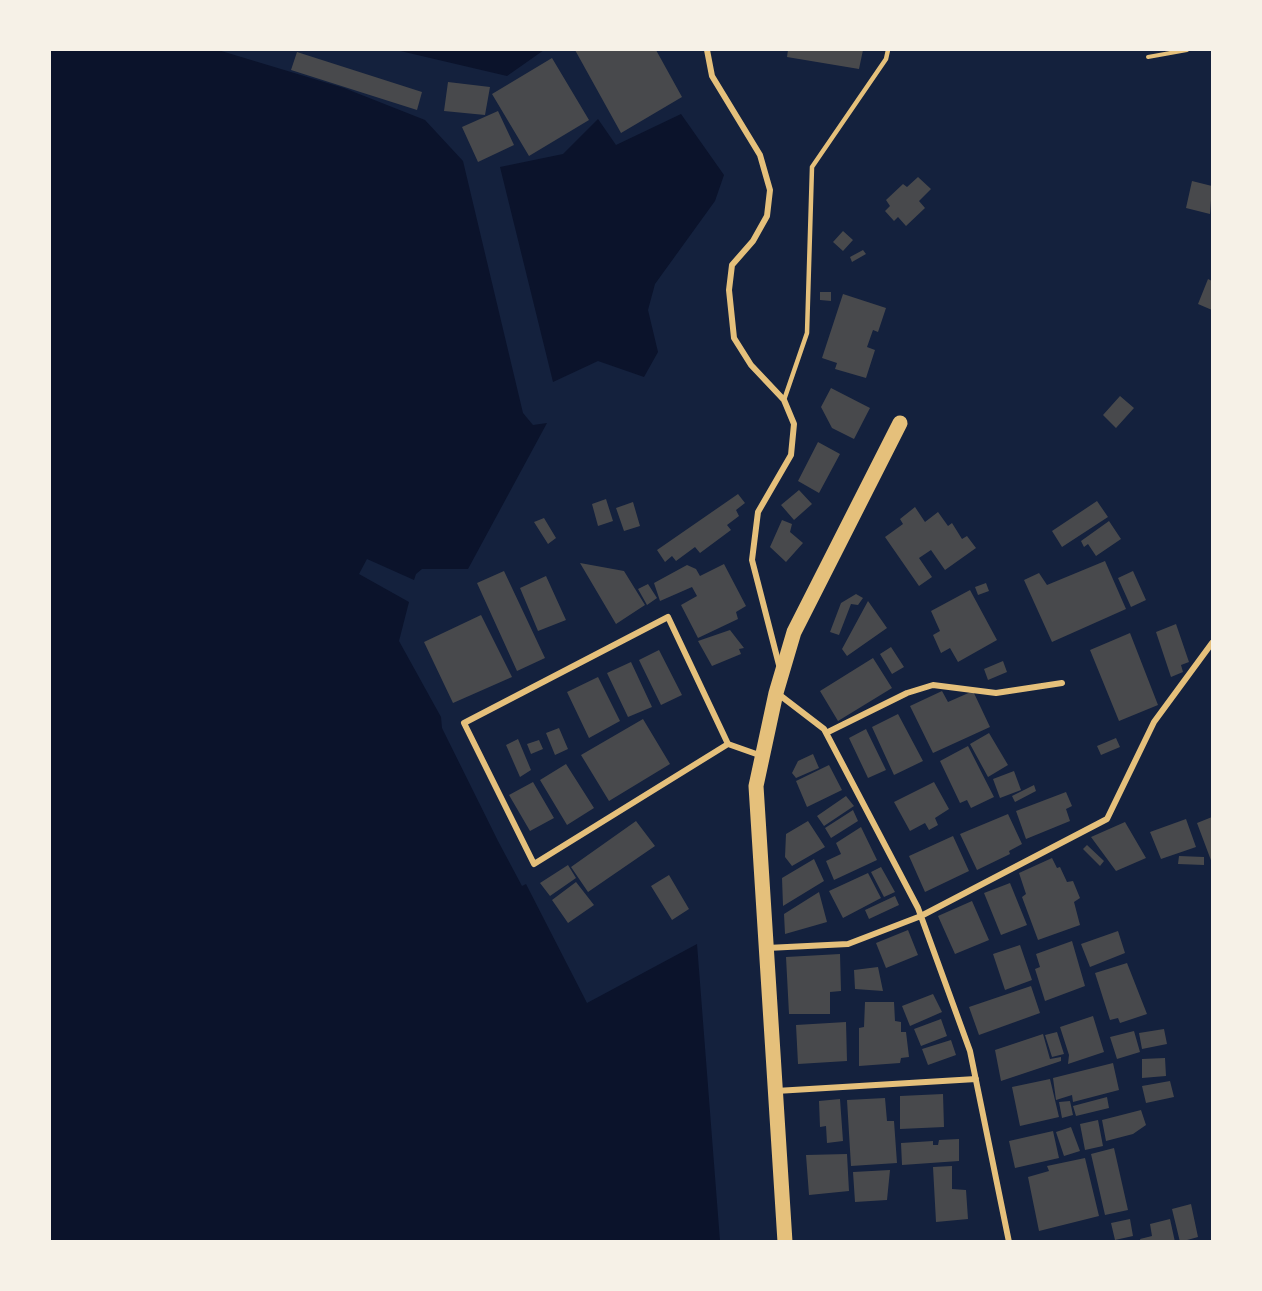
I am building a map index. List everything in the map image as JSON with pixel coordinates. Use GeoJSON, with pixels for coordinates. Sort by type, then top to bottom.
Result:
{"type":"FeatureCollection","features":[{"type":"Feature","properties":{"kind":"main road"},"geometry":{"type":"LineString","coordinates":[[784,1242],[756,786],[776,693],[794,632],[900,423]]}},
{"type":"Feature","properties":{"kind":"street"},"geometry":{"type":"LineString","coordinates":[[707,50],[712,76],[760,155],[770,190],[767,216],[753,241],[732,265],[729,290],[734,338],[751,365],[784,400],[795,424],[791,455],[758,512],[752,560],[782,675]]}},
{"type":"Feature","properties":{"kind":"street"},"geometry":{"type":"LineString","coordinates":[[728,744],[534,864],[464,723],[668,618],[728,744],[762,756]]}},
{"type":"Feature","properties":{"kind":"street"},"geometry":{"type":"LineString","coordinates":[[766,948],[848,944],[921,916],[1107,819],[1154,722],[1212,643]]}},
{"type":"Feature","properties":{"kind":"street"},"geometry":{"type":"LineString","coordinates":[[826,733],[908,693],[933,685],[996,693],[1062,683]]}},
{"type":"Feature","properties":{"kind":"street"},"geometry":{"type":"LineString","coordinates":[[776,693],[826,733],[921,916],[970,1051],[1009,1242]]}},
{"type":"Feature","properties":{"kind":"street"},"geometry":{"type":"LineString","coordinates":[[775,1091],[976,1079]]}},
{"type":"Feature","properties":{"kind":"lane"},"geometry":{"type":"LineString","coordinates":[[784,400],[807,333],[812,167],[886,59],[888,50]]}},
{"type":"Feature","properties":{"kind":"path"},"geometry":{"type":"LineString","coordinates":[[1148,57],[1187,50]]}},
{"type":"Feature","properties":{"kind":"water"},"geometry":{"type":"Polygon","coordinates":[[[50,50],[218,50],[344,88],[425,120],[463,161],[523,413],[533,425],[547,423],[468,569],[422,569],[416,574],[414,580],[367,559],[359,574],[409,602],[399,641],[441,717],[442,728],[498,841],[522,886],[526,884],[587,1003],[697,944],[720,1241],[50,1241],[50,50]]]}},
{"type":"Feature","properties":{"kind":"water"},"geometry":{"type":"Polygon","coordinates":[[[396,50],[544,50],[507,76],[396,50]]]}},
{"type":"Feature","properties":{"kind":"water"},"geometry":{"type":"Polygon","coordinates":[[[681,114],[724,175],[715,201],[655,284],[648,310],[658,352],[644,377],[598,361],[553,382],[500,167],[563,154],[598,119],[616,145],[681,114]]]}},
{"type":"Feature","properties":{"kind":"building"},"geometry":{"type":"Polygon","coordinates":[[[575,50],[656,50],[682,97],[621,133],[575,50]]]}},
{"type":"Feature","properties":{"kind":"building"},"geometry":{"type":"Polygon","coordinates":[[[788,50],[863,50],[859,69],[787,57],[788,50]]]}},
{"type":"Feature","properties":{"kind":"building"},"geometry":{"type":"Polygon","coordinates":[[[297,52],[422,92],[417,110],[291,70],[297,52]]]}},
{"type":"Feature","properties":{"kind":"building"},"geometry":{"type":"Polygon","coordinates":[[[552,58],[589,120],[529,156],[492,94],[552,58]]]}},
{"type":"Feature","properties":{"kind":"building"},"geometry":{"type":"Polygon","coordinates":[[[448,82],[490,87],[485,115],[444,111],[448,82]]]}},
{"type":"Feature","properties":{"kind":"building"},"geometry":{"type":"Polygon","coordinates":[[[498,111],[514,145],[478,162],[462,127],[498,111]]]}},
{"type":"Feature","properties":{"kind":"building"},"geometry":{"type":"Polygon","coordinates":[[[918,177],[931,189],[919,201],[925,208],[906,226],[898,217],[894,221],[885,211],[890,206],[886,200],[903,184],[907,187],[918,177]]]}},
{"type":"Feature","properties":{"kind":"building"},"geometry":{"type":"Polygon","coordinates":[[[1192,181],[1212,186],[1210,214],[1186,208],[1192,181]]]}},
{"type":"Feature","properties":{"kind":"building"},"geometry":{"type":"Polygon","coordinates":[[[843,231],[853,240],[843,251],[833,242],[843,231]]]}},
{"type":"Feature","properties":{"kind":"building"},"geometry":{"type":"Polygon","coordinates":[[[863,250],[866,254],[852,262],[850,257],[863,250]]]}},
{"type":"Feature","properties":{"kind":"building"},"geometry":{"type":"Polygon","coordinates":[[[1208,279],[1212,281],[1212,310],[1198,304],[1208,279]]]}},
{"type":"Feature","properties":{"kind":"building"},"geometry":{"type":"Polygon","coordinates":[[[820,292],[831,292],[831,301],[820,300],[820,292]]]}},
{"type":"Feature","properties":{"kind":"building"},"geometry":{"type":"Polygon","coordinates":[[[843,294],[886,308],[878,332],[873,330],[867,347],[875,350],[866,378],[835,369],[837,363],[822,358],[843,294]]]}},
{"type":"Feature","properties":{"kind":"building"},"geometry":{"type":"Polygon","coordinates":[[[831,388],[870,408],[854,439],[832,428],[821,407],[831,388]]]}},
{"type":"Feature","properties":{"kind":"building"},"geometry":{"type":"Polygon","coordinates":[[[1120,396],[1134,408],[1116,428],[1103,415],[1120,396]]]}},
{"type":"Feature","properties":{"kind":"building"},"geometry":{"type":"Polygon","coordinates":[[[818,442],[840,454],[819,493],[798,481],[818,442]]]}},
{"type":"Feature","properties":{"kind":"building"},"geometry":{"type":"Polygon","coordinates":[[[799,490],[812,504],[794,520],[781,505],[799,490]]]}},
{"type":"Feature","properties":{"kind":"building"},"geometry":{"type":"Polygon","coordinates":[[[738,494],[745,503],[736,510],[739,516],[727,525],[731,530],[700,553],[695,547],[676,561],[672,556],[665,562],[657,550],[738,494]]]}},
{"type":"Feature","properties":{"kind":"building"},"geometry":{"type":"Polygon","coordinates":[[[606,499],[613,521],[598,526],[592,504],[606,499]]]}},
{"type":"Feature","properties":{"kind":"building"},"geometry":{"type":"Polygon","coordinates":[[[1097,501],[1108,517],[1062,547],[1052,531],[1097,501]]]}},
{"type":"Feature","properties":{"kind":"building"},"geometry":{"type":"Polygon","coordinates":[[[633,502],[640,526],[624,531],[616,508],[633,502]]]}},
{"type":"Feature","properties":{"kind":"building"},"geometry":{"type":"Polygon","coordinates":[[[915,507],[925,522],[938,512],[948,526],[952,523],[962,539],[967,536],[976,548],[945,570],[931,550],[919,558],[932,577],[919,586],[885,537],[903,524],[900,519],[915,507]]]}},
{"type":"Feature","properties":{"kind":"building"},"geometry":{"type":"Polygon","coordinates":[[[544,518],[556,538],[548,544],[534,522],[544,518]]]}},
{"type":"Feature","properties":{"kind":"building"},"geometry":{"type":"Polygon","coordinates":[[[782,520],[792,524],[790,532],[803,543],[786,562],[770,547],[782,520]]]}},
{"type":"Feature","properties":{"kind":"building"},"geometry":{"type":"Polygon","coordinates":[[[1109,521],[1121,539],[1096,556],[1088,544],[1084,547],[1081,541],[1109,521]]]}},
{"type":"Feature","properties":{"kind":"building"},"geometry":{"type":"Polygon","coordinates":[[[1105,561],[1126,609],[1052,642],[1024,580],[1039,573],[1047,585],[1105,561]]]}},
{"type":"Feature","properties":{"kind":"building"},"geometry":{"type":"Polygon","coordinates":[[[580,563],[624,571],[645,605],[616,624],[580,563]]]}},
{"type":"Feature","properties":{"kind":"building"},"geometry":{"type":"Polygon","coordinates":[[[724,564],[746,606],[736,612],[738,619],[698,638],[681,605],[697,596],[692,587],[660,601],[654,583],[687,565],[696,569],[700,576],[724,564]]]}},
{"type":"Feature","properties":{"kind":"building"},"geometry":{"type":"Polygon","coordinates":[[[504,571],[545,658],[517,671],[477,583],[504,571]]]}},
{"type":"Feature","properties":{"kind":"building"},"geometry":{"type":"Polygon","coordinates":[[[1133,571],[1146,600],[1131,607],[1118,578],[1133,571]]]}},
{"type":"Feature","properties":{"kind":"building"},"geometry":{"type":"Polygon","coordinates":[[[546,576],[566,620],[538,631],[520,588],[546,576]]]}},
{"type":"Feature","properties":{"kind":"building"},"geometry":{"type":"Polygon","coordinates":[[[986,583],[989,591],[978,595],[975,587],[986,583]]]}},
{"type":"Feature","properties":{"kind":"building"},"geometry":{"type":"Polygon","coordinates":[[[648,584],[657,598],[647,605],[638,589],[648,584]]]}},
{"type":"Feature","properties":{"kind":"building"},"geometry":{"type":"Polygon","coordinates":[[[970,590],[997,640],[958,662],[950,648],[941,653],[933,635],[940,631],[931,611],[970,590]]]}},
{"type":"Feature","properties":{"kind":"building"},"geometry":{"type":"Polygon","coordinates":[[[856,594],[863,598],[858,605],[851,604],[839,635],[830,632],[841,603],[856,594]]]}},
{"type":"Feature","properties":{"kind":"building"},"geometry":{"type":"Polygon","coordinates":[[[868,601],[887,628],[847,656],[842,649],[868,601]]]}},
{"type":"Feature","properties":{"kind":"building"},"geometry":{"type":"Polygon","coordinates":[[[481,615],[512,677],[453,703],[424,642],[481,615]]]}},
{"type":"Feature","properties":{"kind":"building"},"geometry":{"type":"Polygon","coordinates":[[[1176,624],[1189,662],[1181,665],[1183,672],[1171,677],[1156,632],[1176,624]]]}},
{"type":"Feature","properties":{"kind":"building"},"geometry":{"type":"Polygon","coordinates":[[[730,630],[744,648],[739,649],[741,654],[712,666],[698,641],[730,630]]]}},
{"type":"Feature","properties":{"kind":"building"},"geometry":{"type":"Polygon","coordinates":[[[1130,633],[1158,705],[1119,721],[1090,650],[1130,633]]]}},
{"type":"Feature","properties":{"kind":"building"},"geometry":{"type":"Polygon","coordinates":[[[891,647],[904,667],[892,674],[880,654],[891,647]]]}},
{"type":"Feature","properties":{"kind":"building"},"geometry":{"type":"Polygon","coordinates":[[[659,650],[682,695],[661,705],[639,660],[659,650]]]}},
{"type":"Feature","properties":{"kind":"building"},"geometry":{"type":"Polygon","coordinates":[[[873,658],[892,688],[838,721],[820,691],[873,658]]]}},
{"type":"Feature","properties":{"kind":"building"},"geometry":{"type":"Polygon","coordinates":[[[1003,661],[1007,672],[988,680],[984,669],[1003,661]]]}},
{"type":"Feature","properties":{"kind":"building"},"geometry":{"type":"Polygon","coordinates":[[[631,662],[652,707],[628,717],[607,673],[631,662]]]}},
{"type":"Feature","properties":{"kind":"building"},"geometry":{"type":"Polygon","coordinates":[[[598,677],[620,721],[589,738],[567,692],[598,677]]]}},
{"type":"Feature","properties":{"kind":"building"},"geometry":{"type":"Polygon","coordinates":[[[942,691],[948,702],[973,691],[990,727],[933,753],[910,706],[942,691]]]}},
{"type":"Feature","properties":{"kind":"building"},"geometry":{"type":"Polygon","coordinates":[[[898,714],[923,761],[894,775],[872,727],[898,714]]]}},
{"type":"Feature","properties":{"kind":"building"},"geometry":{"type":"Polygon","coordinates":[[[643,719],[670,764],[609,801],[581,755],[643,719]]]}},
{"type":"Feature","properties":{"kind":"building"},"geometry":{"type":"Polygon","coordinates":[[[559,728],[568,749],[555,755],[546,733],[559,728]]]}},
{"type":"Feature","properties":{"kind":"building"},"geometry":{"type":"Polygon","coordinates":[[[866,729],[886,770],[868,778],[849,738],[866,729]]]}},
{"type":"Feature","properties":{"kind":"building"},"geometry":{"type":"Polygon","coordinates":[[[989,733],[1008,765],[988,777],[970,744],[989,733]]]}},
{"type":"Feature","properties":{"kind":"building"},"geometry":{"type":"Polygon","coordinates":[[[1116,738],[1120,747],[1101,755],[1097,746],[1116,738]]]}},
{"type":"Feature","properties":{"kind":"building"},"geometry":{"type":"Polygon","coordinates":[[[518,739],[531,770],[520,777],[506,745],[518,739]]]}},
{"type":"Feature","properties":{"kind":"building"},"geometry":{"type":"Polygon","coordinates":[[[539,740],[543,749],[531,754],[527,744],[539,740]]]}},
{"type":"Feature","properties":{"kind":"building"},"geometry":{"type":"Polygon","coordinates":[[[968,746],[994,797],[971,808],[967,800],[960,803],[940,761],[968,746]]]}},
{"type":"Feature","properties":{"kind":"building"},"geometry":{"type":"Polygon","coordinates":[[[813,754],[819,768],[796,778],[792,773],[798,761],[813,754]]]}},
{"type":"Feature","properties":{"kind":"building"},"geometry":{"type":"Polygon","coordinates":[[[566,764],[594,808],[567,825],[540,780],[566,764]]]}},
{"type":"Feature","properties":{"kind":"building"},"geometry":{"type":"Polygon","coordinates":[[[829,765],[842,790],[807,807],[796,781],[829,765]]]}},
{"type":"Feature","properties":{"kind":"building"},"geometry":{"type":"Polygon","coordinates":[[[1014,771],[1021,790],[1000,798],[993,779],[1014,771]]]}},
{"type":"Feature","properties":{"kind":"building"},"geometry":{"type":"Polygon","coordinates":[[[533,782],[554,818],[530,831],[509,795],[533,782]]]}},
{"type":"Feature","properties":{"kind":"building"},"geometry":{"type":"Polygon","coordinates":[[[934,782],[949,809],[935,818],[938,825],[929,830],[925,823],[910,831],[894,802],[934,782]]]}},
{"type":"Feature","properties":{"kind":"building"},"geometry":{"type":"Polygon","coordinates":[[[1034,785],[1036,791],[1015,802],[1012,796],[1034,785]]]}},
{"type":"Feature","properties":{"kind":"building"},"geometry":{"type":"Polygon","coordinates":[[[1066,792],[1072,806],[1066,809],[1070,821],[1026,839],[1016,811],[1066,792]]]}},
{"type":"Feature","properties":{"kind":"building"},"geometry":{"type":"Polygon","coordinates":[[[846,796],[854,806],[824,826],[817,816],[846,796]]]}},
{"type":"Feature","properties":{"kind":"building"},"geometry":{"type":"Polygon","coordinates":[[[853,810],[858,821],[831,838],[825,828],[853,810]]]}},
{"type":"Feature","properties":{"kind":"building"},"geometry":{"type":"Polygon","coordinates":[[[1008,814],[1022,844],[1009,851],[1010,854],[977,870],[960,834],[1008,814]]]}},
{"type":"Feature","properties":{"kind":"building"},"geometry":{"type":"Polygon","coordinates":[[[1212,817],[1212,863],[1197,823],[1212,817]]]}},
{"type":"Feature","properties":{"kind":"building"},"geometry":{"type":"Polygon","coordinates":[[[1186,819],[1196,847],[1161,859],[1150,832],[1186,819]]]}},
{"type":"Feature","properties":{"kind":"building"},"geometry":{"type":"Polygon","coordinates":[[[636,821],[655,846],[588,892],[571,867],[636,821]]]}},
{"type":"Feature","properties":{"kind":"building"},"geometry":{"type":"Polygon","coordinates":[[[808,821],[825,847],[792,866],[785,857],[786,834],[808,821]]]}},
{"type":"Feature","properties":{"kind":"building"},"geometry":{"type":"Polygon","coordinates":[[[1125,822],[1146,858],[1116,871],[1091,837],[1125,822]]]}},
{"type":"Feature","properties":{"kind":"building"},"geometry":{"type":"Polygon","coordinates":[[[861,827],[877,860],[834,880],[826,861],[841,854],[836,843],[861,827]]]}},
{"type":"Feature","properties":{"kind":"building"},"geometry":{"type":"Polygon","coordinates":[[[953,836],[969,871],[925,892],[909,856],[953,836]]]}},
{"type":"Feature","properties":{"kind":"building"},"geometry":{"type":"Polygon","coordinates":[[[1087,845],[1104,861],[1100,866],[1083,849],[1087,845]]]}},
{"type":"Feature","properties":{"kind":"building"},"geometry":{"type":"Polygon","coordinates":[[[1179,856],[1204,857],[1204,865],[1178,864],[1179,856]]]}},
{"type":"Feature","properties":{"kind":"building"},"geometry":{"type":"Polygon","coordinates":[[[1052,858],[1057,868],[1060,867],[1067,882],[1073,881],[1080,898],[1074,902],[1080,925],[1038,940],[1022,897],[1026,894],[1019,873],[1052,858]]]}},
{"type":"Feature","properties":{"kind":"building"},"geometry":{"type":"Polygon","coordinates":[[[814,859],[824,881],[783,906],[782,878],[814,859]]]}},
{"type":"Feature","properties":{"kind":"building"},"geometry":{"type":"Polygon","coordinates":[[[568,865],[576,878],[550,896],[540,883],[568,865]]]}},
{"type":"Feature","properties":{"kind":"building"},"geometry":{"type":"Polygon","coordinates":[[[881,867],[895,892],[884,897],[871,872],[881,867]]]}},
{"type":"Feature","properties":{"kind":"building"},"geometry":{"type":"Polygon","coordinates":[[[868,873],[881,898],[843,918],[829,891],[868,873]]]}},
{"type":"Feature","properties":{"kind":"building"},"geometry":{"type":"Polygon","coordinates":[[[669,875],[689,909],[672,920],[651,886],[669,875]]]}},
{"type":"Feature","properties":{"kind":"building"},"geometry":{"type":"Polygon","coordinates":[[[576,882],[594,905],[568,923],[552,900],[576,882]]]}},
{"type":"Feature","properties":{"kind":"building"},"geometry":{"type":"Polygon","coordinates":[[[1010,883],[1027,925],[1001,935],[984,893],[1010,883]]]}},
{"type":"Feature","properties":{"kind":"building"},"geometry":{"type":"Polygon","coordinates":[[[819,892],[827,922],[785,934],[784,914],[819,892]]]}},
{"type":"Feature","properties":{"kind":"building"},"geometry":{"type":"Polygon","coordinates":[[[895,896],[899,905],[869,919],[865,910],[895,896]]]}},
{"type":"Feature","properties":{"kind":"building"},"geometry":{"type":"Polygon","coordinates":[[[972,901],[989,940],[955,954],[938,916],[972,901]]]}},
{"type":"Feature","properties":{"kind":"building"},"geometry":{"type":"Polygon","coordinates":[[[908,930],[918,955],[886,968],[876,943],[908,930]]]}},
{"type":"Feature","properties":{"kind":"building"},"geometry":{"type":"Polygon","coordinates":[[[1118,931],[1125,953],[1090,967],[1081,944],[1118,931]]]}},
{"type":"Feature","properties":{"kind":"building"},"geometry":{"type":"Polygon","coordinates":[[[1072,941],[1085,986],[1045,1001],[1035,969],[1040,967],[1036,954],[1072,941]]]}},
{"type":"Feature","properties":{"kind":"building"},"geometry":{"type":"Polygon","coordinates":[[[1020,945],[1032,980],[1005,990],[993,954],[1020,945]]]}},
{"type":"Feature","properties":{"kind":"building"},"geometry":{"type":"Polygon","coordinates":[[[840,954],[841,991],[830,992],[830,1014],[789,1014],[786,957],[840,954]]]}},
{"type":"Feature","properties":{"kind":"building"},"geometry":{"type":"Polygon","coordinates":[[[1127,963],[1147,1014],[1120,1023],[1118,1018],[1110,1020],[1095,973],[1127,963]]]}},
{"type":"Feature","properties":{"kind":"building"},"geometry":{"type":"Polygon","coordinates":[[[878,967],[883,991],[855,989],[854,970],[878,967]]]}},
{"type":"Feature","properties":{"kind":"building"},"geometry":{"type":"Polygon","coordinates":[[[1031,986],[1040,1013],[979,1035],[969,1007],[1031,986]]]}},
{"type":"Feature","properties":{"kind":"building"},"geometry":{"type":"Polygon","coordinates":[[[933,994],[942,1012],[910,1026],[902,1006],[933,994]]]}},
{"type":"Feature","properties":{"kind":"building"},"geometry":{"type":"Polygon","coordinates":[[[865,1002],[894,1002],[895,1021],[901,1022],[901,1032],[906,1032],[909,1057],[901,1058],[900,1063],[859,1066],[859,1028],[864,1027],[865,1002]]]}},
{"type":"Feature","properties":{"kind":"building"},"geometry":{"type":"Polygon","coordinates":[[[1093,1016],[1104,1052],[1068,1064],[1069,1055],[1060,1027],[1093,1016]]]}},
{"type":"Feature","properties":{"kind":"building"},"geometry":{"type":"Polygon","coordinates":[[[941,1019],[947,1036],[921,1046],[914,1029],[941,1019]]]}},
{"type":"Feature","properties":{"kind":"building"},"geometry":{"type":"Polygon","coordinates":[[[846,1022],[847,1061],[798,1064],[796,1025],[846,1022]]]}},
{"type":"Feature","properties":{"kind":"building"},"geometry":{"type":"Polygon","coordinates":[[[1164,1029],[1167,1044],[1142,1049],[1139,1033],[1164,1029]]]}},
{"type":"Feature","properties":{"kind":"building"},"geometry":{"type":"Polygon","coordinates":[[[1134,1031],[1140,1052],[1117,1059],[1110,1037],[1134,1031]]]}},
{"type":"Feature","properties":{"kind":"building"},"geometry":{"type":"Polygon","coordinates":[[[1057,1032],[1064,1054],[1052,1057],[1045,1035],[1057,1032]]]}},
{"type":"Feature","properties":{"kind":"building"},"geometry":{"type":"Polygon","coordinates":[[[1043,1034],[1050,1059],[1061,1057],[1061,1061],[1001,1081],[995,1050],[1043,1034]]]}},
{"type":"Feature","properties":{"kind":"building"},"geometry":{"type":"Polygon","coordinates":[[[951,1040],[956,1055],[928,1065],[922,1049],[951,1040]]]}},
{"type":"Feature","properties":{"kind":"building"},"geometry":{"type":"Polygon","coordinates":[[[1165,1058],[1166,1076],[1142,1078],[1142,1059],[1165,1058]]]}},
{"type":"Feature","properties":{"kind":"building"},"geometry":{"type":"Polygon","coordinates":[[[1113,1063],[1119,1090],[1073,1102],[1072,1095],[1056,1100],[1053,1078],[1113,1063]]]}},
{"type":"Feature","properties":{"kind":"building"},"geometry":{"type":"Polygon","coordinates":[[[1050,1079],[1059,1117],[1020,1126],[1012,1087],[1050,1079]]]}},
{"type":"Feature","properties":{"kind":"building"},"geometry":{"type":"Polygon","coordinates":[[[1170,1081],[1174,1097],[1146,1103],[1142,1086],[1170,1081]]]}},
{"type":"Feature","properties":{"kind":"building"},"geometry":{"type":"Polygon","coordinates":[[[943,1094],[944,1127],[900,1129],[900,1096],[943,1094]]]}},
{"type":"Feature","properties":{"kind":"building"},"geometry":{"type":"Polygon","coordinates":[[[1107,1097],[1109,1108],[1076,1116],[1073,1106],[1107,1097]]]}},
{"type":"Feature","properties":{"kind":"building"},"geometry":{"type":"Polygon","coordinates":[[[885,1098],[887,1121],[894,1121],[897,1163],[851,1166],[847,1100],[885,1098]]]}},
{"type":"Feature","properties":{"kind":"building"},"geometry":{"type":"Polygon","coordinates":[[[840,1099],[843,1141],[827,1143],[826,1126],[820,1127],[819,1101],[840,1099]]]}},
{"type":"Feature","properties":{"kind":"building"},"geometry":{"type":"Polygon","coordinates":[[[1070,1101],[1073,1115],[1062,1118],[1059,1102],[1070,1101]]]}},
{"type":"Feature","properties":{"kind":"building"},"geometry":{"type":"Polygon","coordinates":[[[1141,1110],[1146,1125],[1133,1134],[1106,1141],[1102,1120],[1141,1110]]]}},
{"type":"Feature","properties":{"kind":"building"},"geometry":{"type":"Polygon","coordinates":[[[1098,1120],[1103,1146],[1085,1150],[1080,1124],[1098,1120]]]}},
{"type":"Feature","properties":{"kind":"building"},"geometry":{"type":"Polygon","coordinates":[[[1071,1127],[1080,1151],[1064,1156],[1056,1132],[1071,1127]]]}},
{"type":"Feature","properties":{"kind":"building"},"geometry":{"type":"Polygon","coordinates":[[[1053,1131],[1059,1158],[1015,1168],[1009,1141],[1053,1131]]]}},
{"type":"Feature","properties":{"kind":"building"},"geometry":{"type":"Polygon","coordinates":[[[959,1139],[959,1161],[902,1165],[901,1143],[933,1141],[933,1145],[938,1145],[939,1140],[959,1139]]]}},
{"type":"Feature","properties":{"kind":"building"},"geometry":{"type":"Polygon","coordinates":[[[1114,1148],[1128,1210],[1105,1215],[1091,1154],[1114,1148]]]}},
{"type":"Feature","properties":{"kind":"building"},"geometry":{"type":"Polygon","coordinates":[[[847,1154],[849,1191],[809,1195],[806,1155],[847,1154]]]}},
{"type":"Feature","properties":{"kind":"building"},"geometry":{"type":"Polygon","coordinates":[[[1085,1158],[1099,1216],[1039,1231],[1028,1177],[1049,1171],[1047,1166],[1085,1158]]]}},
{"type":"Feature","properties":{"kind":"building"},"geometry":{"type":"Polygon","coordinates":[[[952,1166],[952,1189],[966,1190],[968,1219],[936,1222],[933,1167],[952,1166]]]}},
{"type":"Feature","properties":{"kind":"building"},"geometry":{"type":"Polygon","coordinates":[[[890,1170],[887,1200],[855,1202],[853,1172],[890,1170]]]}},
{"type":"Feature","properties":{"kind":"building"},"geometry":{"type":"Polygon","coordinates":[[[1191,1204],[1198,1237],[1180,1242],[1172,1209],[1191,1204]]]}},
{"type":"Feature","properties":{"kind":"building"},"geometry":{"type":"Polygon","coordinates":[[[1130,1219],[1133,1236],[1115,1240],[1111,1223],[1130,1219]]]}},
{"type":"Feature","properties":{"kind":"building"},"geometry":{"type":"Polygon","coordinates":[[[1170,1219],[1175,1242],[1141,1242],[1140,1239],[1152,1236],[1150,1224],[1170,1219]]]}}]}
